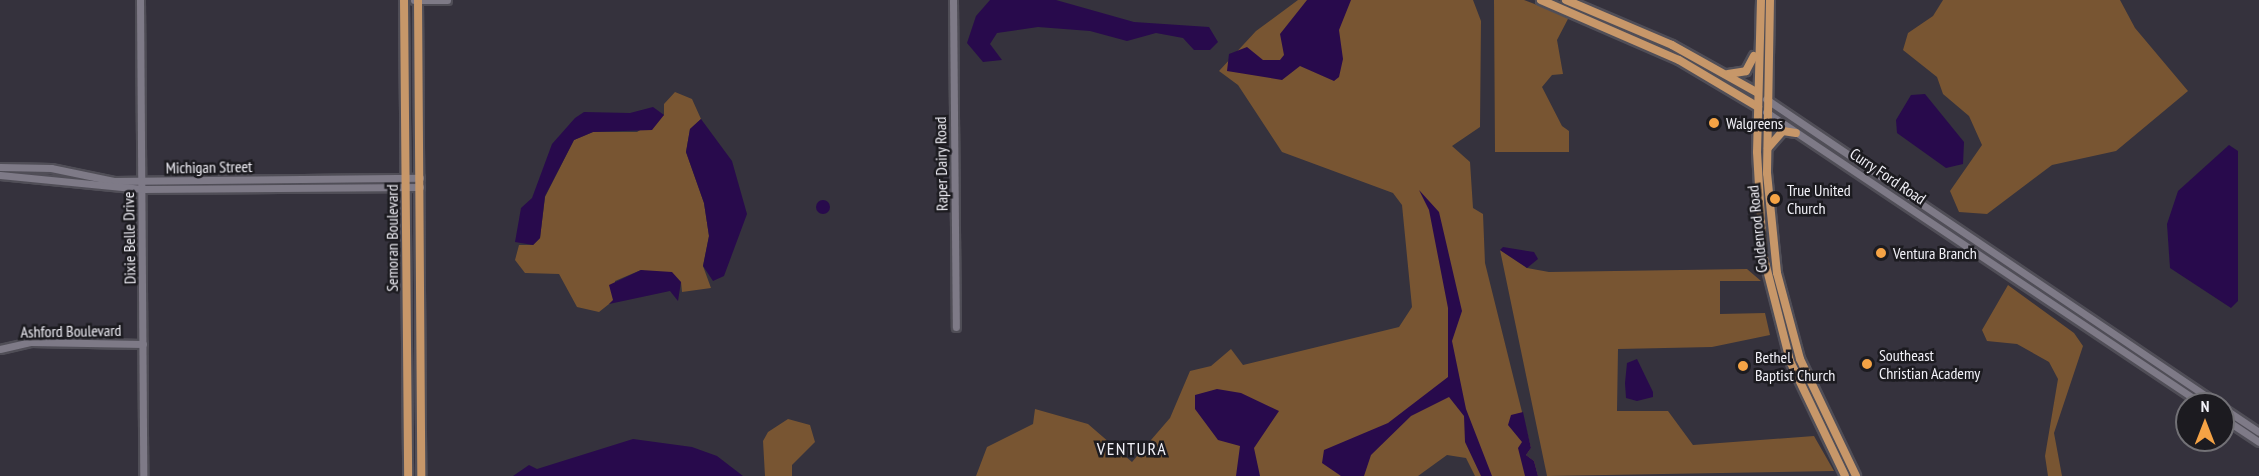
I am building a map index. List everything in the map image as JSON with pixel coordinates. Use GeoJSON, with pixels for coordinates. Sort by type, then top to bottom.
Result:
{"type":"FeatureCollection","features":[{"type":"Feature","properties":{"kind":"main road","name":"Semoran Boulevard"},"geometry":{"type":"LineString","coordinates":[[404,0],[408,476]]}},
{"type":"Feature","properties":{"kind":"main road","name":"Semoran Boulevard"},"geometry":{"type":"LineString","coordinates":[[417,0],[421,476]]}},
{"type":"Feature","properties":{"kind":"main road","name":"Curry Ford Road"},"geometry":{"type":"LineString","coordinates":[[1541,0],[1670,56],[1766,112]]}},
{"type":"Feature","properties":{"kind":"main road"},"geometry":{"type":"LineString","coordinates":[[1557,0],[1612,19]]}},
{"type":"Feature","properties":{"kind":"main road","name":"Curry Ford Road"},"geometry":{"type":"LineString","coordinates":[[1566,0],[1612,19],[1728,74],[1766,99]]}},
{"type":"Feature","properties":{"kind":"main road","name":"Goldenrod Road"},"geometry":{"type":"LineString","coordinates":[[1761,0],[1757,49],[1757,180],[1768,259],[1790,361],[1845,476]]}},
{"type":"Feature","properties":{"kind":"main road","name":"Goldenrod Road"},"geometry":{"type":"LineString","coordinates":[[1770,0],[1766,112],[1772,275],[1796,344],[1856,476]]}},
{"type":"Feature","properties":{"kind":"main road"},"geometry":{"type":"LineString","coordinates":[[1728,74],[1746,70],[1757,49]]}},
{"type":"Feature","properties":{"kind":"main road"},"geometry":{"type":"LineString","coordinates":[[1767,151],[1775,135],[1796,133]]}},
{"type":"Feature","properties":{"kind":"street","name":"Dixie Belle Drive"},"geometry":{"type":"LineString","coordinates":[[140,0],[143,476]]}},
{"type":"Feature","properties":{"kind":"street"},"geometry":{"type":"LineString","coordinates":[[417,0],[447,0]]}},
{"type":"Feature","properties":{"kind":"street","name":"Raper Dairy Road"},"geometry":{"type":"LineString","coordinates":[[953,0],[956,327]]}},
{"type":"Feature","properties":{"kind":"street","name":"Curry Ford Road"},"geometry":{"type":"LineString","coordinates":[[1766,99],[2200,392]]}},
{"type":"Feature","properties":{"kind":"street","name":"Curry Ford Road"},"geometry":{"type":"LineString","coordinates":[[1766,112],[2184,392]]}},
{"type":"Feature","properties":{"kind":"street","name":"Michigan Street"},"geometry":{"type":"LineString","coordinates":[[0,166],[142,185]]}},
{"type":"Feature","properties":{"kind":"street","name":"Michigan Street"},"geometry":{"type":"LineString","coordinates":[[0,175],[142,185],[420,182]]}},
{"type":"Feature","properties":{"kind":"street","name":"Ashford Boulevard"},"geometry":{"type":"LineString","coordinates":[[0,349],[31,342],[143,344]]}},
{"type":"Feature","properties":{"kind":"street"},"geometry":{"type":"LineString","coordinates":[[2235,416],[2259,432]]}},
{"type":"Feature","properties":{"kind":"street"},"geometry":{"type":"LineString","coordinates":[[2235,426],[2259,442]]}},
{"type":"Feature","properties":{"kind":"shaded area"},"geometry":{"type":"Polygon","coordinates":[[[990,0],[1056,0],[1134,22],[1209,27],[1218,42],[1210,50],[1194,50],[1183,38],[1156,33],[1127,41],[1090,31],[1038,27],[997,33],[990,44],[1002,60],[983,62],[967,43],[976,16],[990,0]]]}},
{"type":"Feature","properties":{"kind":"shaded area"},"geometry":{"type":"Polygon","coordinates":[[[1298,0],[1473,0],[1481,21],[1480,127],[1452,146],[1470,162],[1473,208],[1483,214],[1485,263],[1531,448],[1526,455],[1534,461],[1538,476],[1475,476],[1466,458],[1447,455],[1418,476],[976,476],[987,447],[1033,424],[1035,409],[1088,424],[1132,462],[1170,418],[1190,371],[1211,366],[1231,349],[1243,365],[1399,327],[1412,307],[1402,205],[1393,193],[1282,152],[1238,85],[1219,71],[1256,31],[1298,0]]]}},
{"type":"Feature","properties":{"kind":"shaded area"},"geometry":{"type":"Polygon","coordinates":[[[1307,0],[1351,0],[1339,30],[1343,59],[1339,77],[1334,81],[1300,66],[1282,80],[1227,71],[1229,54],[1247,47],[1263,60],[1280,60],[1284,55],[1280,34],[1307,0]]]}},
{"type":"Feature","properties":{"kind":"shaded area"},"geometry":{"type":"Polygon","coordinates":[[[1494,0],[1524,0],[1569,17],[1557,40],[1563,74],[1552,75],[1542,87],[1562,126],[1569,131],[1569,152],[1495,152],[1494,0]]]}},
{"type":"Feature","properties":{"kind":"shaded area"},"geometry":{"type":"Polygon","coordinates":[[[1943,0],[2120,0],[2135,28],[2188,91],[2116,151],[2052,165],[1987,214],[1959,212],[1950,191],[1982,145],[1969,116],[1943,94],[1937,77],[1903,50],[1908,33],[1933,16],[1943,0]]]}},
{"type":"Feature","properties":{"kind":"shaded area"},"geometry":{"type":"Polygon","coordinates":[[[675,92],[692,99],[701,119],[690,129],[686,152],[704,203],[709,236],[703,266],[711,288],[682,292],[681,282],[641,270],[615,281],[614,300],[599,312],[577,307],[559,274],[525,273],[515,260],[519,245],[533,245],[540,238],[545,197],[574,140],[593,132],[637,132],[664,115],[664,104],[675,92]]]}},
{"type":"Feature","properties":{"kind":"shaded area"},"geometry":{"type":"Polygon","coordinates":[[[1925,94],[1964,142],[1963,164],[1946,168],[1897,133],[1896,120],[1911,95],[1925,94]]]}},
{"type":"Feature","properties":{"kind":"shaded area"},"geometry":{"type":"Polygon","coordinates":[[[653,107],[664,115],[652,130],[593,132],[574,140],[545,196],[540,238],[533,245],[515,242],[521,208],[532,198],[552,144],[575,118],[584,112],[630,113],[653,107]]]}},
{"type":"Feature","properties":{"kind":"shaded area"},"geometry":{"type":"Polygon","coordinates":[[[701,119],[732,161],[747,214],[724,276],[713,281],[703,266],[709,236],[704,203],[686,152],[690,129],[701,119]]]}},
{"type":"Feature","properties":{"kind":"shaded area"},"geometry":{"type":"Polygon","coordinates":[[[2229,145],[2238,151],[2238,301],[2231,308],[2170,268],[2167,224],[2178,191],[2229,145]]]}},
{"type":"Feature","properties":{"kind":"shaded area"},"geometry":{"type":"Polygon","coordinates":[[[1419,190],[1439,212],[1462,311],[1452,341],[1466,409],[1492,476],[1481,476],[1465,442],[1464,416],[1449,397],[1411,416],[1371,455],[1364,476],[1341,476],[1322,463],[1324,450],[1388,423],[1448,377],[1448,308],[1429,210],[1419,190]]]}},
{"type":"Feature","properties":{"kind":"shaded area"},"geometry":{"type":"Polygon","coordinates":[[[823,200],[828,202],[830,207],[828,212],[823,214],[818,212],[816,207],[818,202],[823,200]]]}},
{"type":"Feature","properties":{"kind":"shaded area"},"geometry":{"type":"Polygon","coordinates":[[[1503,247],[1534,252],[1538,259],[1527,268],[1500,250],[1503,247]]]}},
{"type":"Feature","properties":{"kind":"shaded area"},"geometry":{"type":"Polygon","coordinates":[[[1500,250],[1527,268],[1549,272],[1747,269],[1761,281],[1720,281],[1720,314],[1765,313],[1770,335],[1712,347],[1618,349],[1617,411],[1668,411],[1693,445],[1814,436],[1834,471],[1547,476],[1500,250]]]}},
{"type":"Feature","properties":{"kind":"shaded area"},"geometry":{"type":"Polygon","coordinates":[[[641,270],[672,272],[681,282],[678,301],[670,291],[609,304],[613,300],[609,285],[641,270]]]}},
{"type":"Feature","properties":{"kind":"shaded area"},"geometry":{"type":"Polygon","coordinates":[[[2008,285],[2074,333],[2083,346],[2054,433],[2062,476],[2048,476],[2045,456],[2058,379],[2049,362],[2017,344],[1987,341],[1982,330],[2008,285]]]}},
{"type":"Feature","properties":{"kind":"shaded area"},"geometry":{"type":"Polygon","coordinates":[[[1637,359],[1653,392],[1653,397],[1637,401],[1626,398],[1625,383],[1627,363],[1637,359]]]}},
{"type":"Feature","properties":{"kind":"shaded area"},"geometry":{"type":"Polygon","coordinates":[[[1217,389],[1241,393],[1279,411],[1254,448],[1260,476],[1236,476],[1240,446],[1218,440],[1195,409],[1195,395],[1217,389]]]}},
{"type":"Feature","properties":{"kind":"shaded area"},"geometry":{"type":"Polygon","coordinates":[[[1523,412],[1531,448],[1526,455],[1534,461],[1538,476],[1525,476],[1518,448],[1522,442],[1508,425],[1511,415],[1523,412]]]}},
{"type":"Feature","properties":{"kind":"shaded area"},"geometry":{"type":"Polygon","coordinates":[[[788,419],[810,425],[815,442],[792,465],[792,476],[765,476],[763,441],[768,432],[788,419]]]}},
{"type":"Feature","properties":{"kind":"shaded area"},"geometry":{"type":"Polygon","coordinates":[[[633,439],[692,447],[717,456],[743,476],[513,476],[529,465],[537,469],[633,439]]]}},
{"type":"Feature","properties":{"kind":"place","name":"Walgreens"},"geometry":{"type":"Point","coordinates":[1714,123]}},
{"type":"Feature","properties":{"kind":"place","name":"True United Church"},"geometry":{"type":"Point","coordinates":[1775,199]}},
{"type":"Feature","properties":{"kind":"place","name":"Ventura Branch"},"geometry":{"type":"Point","coordinates":[1881,253]}},
{"type":"Feature","properties":{"kind":"place","name":"Southeast Christian Academy"},"geometry":{"type":"Point","coordinates":[1867,364]}},
{"type":"Feature","properties":{"kind":"place","name":"Bethel Baptist Church"},"geometry":{"type":"Point","coordinates":[1743,366]}},
{"type":"Feature","properties":{"kind":"district","name":"VENTURA"},"geometry":{"type":"Point","coordinates":[1132,449]}}]}
